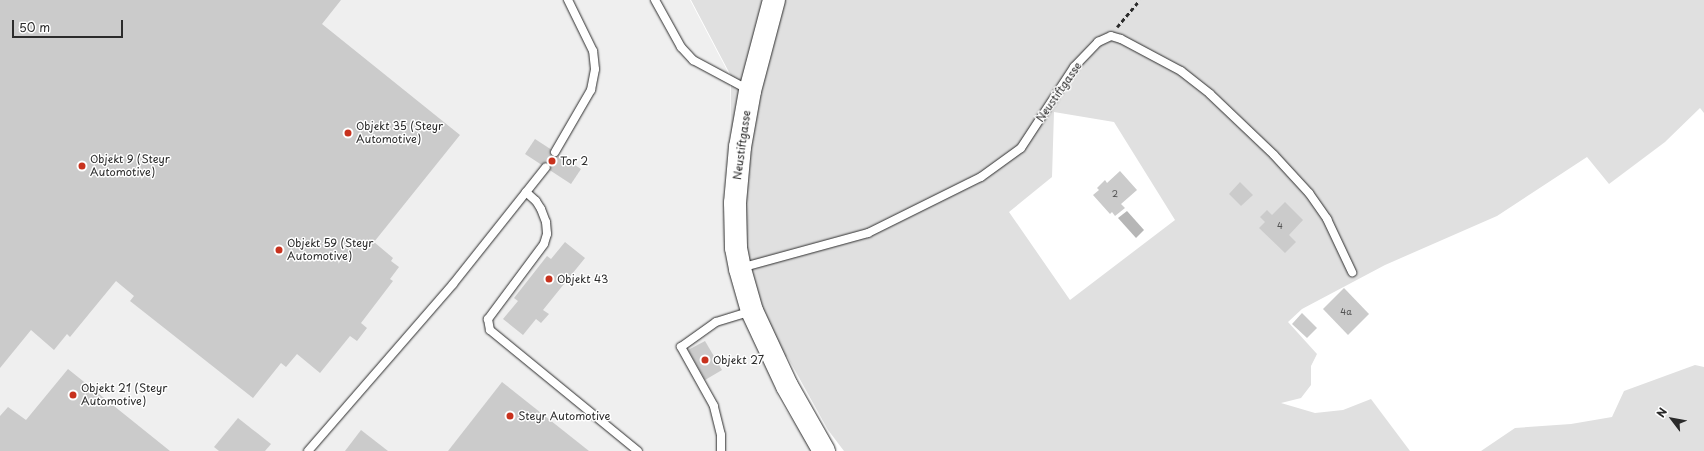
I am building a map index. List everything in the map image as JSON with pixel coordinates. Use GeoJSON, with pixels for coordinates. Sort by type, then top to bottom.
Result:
{"type":"FeatureCollection","features":[{"type":"Feature","properties":{"kind":"street","name":"Neustiftgasse"},"geometry":{"type":"LineString","coordinates":[[774,0],[750,91],[740,147],[735,203],[736,248],[752,311],[787,386],[824,451]]}},
{"type":"Feature","properties":{"kind":"lane"},"geometry":{"type":"LineString","coordinates":[[555,152],[591,90],[595,69],[593,51],[568,0]]}},
{"type":"Feature","properties":{"kind":"lane"},"geometry":{"type":"LineString","coordinates":[[655,0],[681,47],[692,60],[750,91]]}},
{"type":"Feature","properties":{"kind":"lane"},"geometry":{"type":"LineString","coordinates":[[1111,36],[1121,39],[1181,71],[1210,94],[1274,155],[1308,193],[1327,219],[1352,272]]}},
{"type":"Feature","properties":{"kind":"lane","name":"Neustiftgasse"},"geometry":{"type":"LineString","coordinates":[[740,268],[868,233],[982,177],[1021,148],[1074,67],[1098,42],[1111,36]]}},
{"type":"Feature","properties":{"kind":"lane"},"geometry":{"type":"LineString","coordinates":[[308,451],[453,284],[546,167]]}},
{"type":"Feature","properties":{"kind":"lane"},"geometry":{"type":"LineString","coordinates":[[526,192],[536,201],[541,209],[546,222],[547,234],[544,244],[488,319],[490,330],[638,451]]}},
{"type":"Feature","properties":{"kind":"lane"},"geometry":{"type":"LineString","coordinates":[[721,451],[721,435],[714,406],[681,347],[716,322],[752,311]]}},
{"type":"Feature","properties":{"kind":"path"},"geometry":{"type":"LineString","coordinates":[[1111,36],[1140,0]]}},
{"type":"Feature","properties":{"kind":"shaded area"},"geometry":{"type":"Polygon","coordinates":[[[0,0],[690,0],[730,76],[733,274],[780,402],[814,451],[0,451],[0,0]]]}},
{"type":"Feature","properties":{"kind":"shaded area"},"geometry":{"type":"Polygon","coordinates":[[[691,0],[1704,0],[1704,113],[1700,108],[1665,142],[1609,184],[1587,157],[1497,216],[1385,265],[1302,309],[1288,322],[1317,354],[1311,366],[1311,385],[1301,398],[1281,403],[1315,413],[1343,410],[1371,399],[1410,451],[844,451],[828,430],[787,356],[775,376],[730,266],[731,76],[691,0]],[[1054,112],[1052,177],[1009,212],[1070,300],[1175,220],[1114,122],[1054,112]]]}},
{"type":"Feature","properties":{"kind":"shaded area"},"geometry":{"type":"Polygon","coordinates":[[[1127,211],[1144,230],[1136,238],[1118,218],[1127,211]]]}},
{"type":"Feature","properties":{"kind":"shaded area"},"geometry":{"type":"Polygon","coordinates":[[[1695,365],[1704,367],[1704,451],[1481,451],[1515,428],[1571,424],[1612,417],[1624,391],[1695,365]]]}},
{"type":"Feature","properties":{"kind":"building"},"geometry":{"type":"Polygon","coordinates":[[[0,0],[341,0],[322,24],[460,135],[374,242],[393,258],[391,261],[399,267],[390,279],[393,281],[361,323],[367,328],[357,341],[350,336],[320,373],[297,354],[286,367],[281,363],[253,398],[130,301],[134,296],[116,281],[70,337],[67,334],[54,350],[31,330],[0,368],[0,0]]]}},
{"type":"Feature","properties":{"kind":"building","name":"Tor 2"},"geometry":{"type":"Polygon","coordinates":[[[535,139],[581,169],[571,184],[525,154],[535,139]]]}},
{"type":"Feature","properties":{"kind":"building"},"geometry":{"type":"Polygon","coordinates":[[[1120,171],[1137,190],[1121,204],[1125,208],[1115,216],[1112,212],[1110,214],[1093,195],[1099,190],[1097,188],[1105,180],[1107,183],[1120,171]]]}},
{"type":"Feature","properties":{"kind":"building"},"geometry":{"type":"Polygon","coordinates":[[[1240,182],[1253,195],[1241,206],[1229,194],[1240,182]]]}},
{"type":"Feature","properties":{"kind":"building"},"geometry":{"type":"Polygon","coordinates":[[[1285,202],[1303,220],[1289,235],[1296,242],[1285,253],[1259,228],[1265,222],[1260,217],[1267,210],[1272,215],[1285,202]]]}},
{"type":"Feature","properties":{"kind":"building","name":"Objekt 43"},"geometry":{"type":"Polygon","coordinates":[[[565,242],[585,258],[543,310],[549,314],[541,323],[536,319],[523,335],[503,319],[518,301],[514,298],[547,256],[551,259],[565,242]]]}},
{"type":"Feature","properties":{"kind":"building"},"geometry":{"type":"Polygon","coordinates":[[[1344,288],[1369,314],[1348,335],[1323,309],[1344,288]]]}},
{"type":"Feature","properties":{"kind":"building"},"geometry":{"type":"Polygon","coordinates":[[[1302,313],[1317,328],[1307,338],[1292,324],[1302,313]]]}},
{"type":"Feature","properties":{"kind":"building","name":"Objekt 27"},"geometry":{"type":"Polygon","coordinates":[[[705,341],[722,370],[705,380],[688,350],[705,341]]]}},
{"type":"Feature","properties":{"kind":"building","name":"Objekt 21 (Steyr Automotive)"},"geometry":{"type":"Polygon","coordinates":[[[68,369],[170,451],[0,451],[0,416],[8,407],[26,420],[68,369]]]}},
{"type":"Feature","properties":{"kind":"building","name":"Steyr Automotive"},"geometry":{"type":"Polygon","coordinates":[[[502,382],[589,451],[448,451],[502,382]]]}},
{"type":"Feature","properties":{"kind":"building"},"geometry":{"type":"Polygon","coordinates":[[[238,418],[271,444],[265,451],[219,451],[214,447],[238,418]]]}},
{"type":"Feature","properties":{"kind":"building"},"geometry":{"type":"Polygon","coordinates":[[[361,430],[388,451],[345,451],[361,430]]]}},
{"type":"Feature","properties":{"kind":"place","name":"Objekt 35 (Steyr Automotive)"},"geometry":{"type":"Point","coordinates":[348,133]}},
{"type":"Feature","properties":{"kind":"place","name":"Tor 2"},"geometry":{"type":"Point","coordinates":[552,161]}},
{"type":"Feature","properties":{"kind":"place","name":"Objekt 9 (Steyr Automotive)"},"geometry":{"type":"Point","coordinates":[82,166]}},
{"type":"Feature","properties":{"kind":"place","name":"Objekt 59 (Steyr Automotive)"},"geometry":{"type":"Point","coordinates":[279,250]}},
{"type":"Feature","properties":{"kind":"place","name":"Objekt 43"},"geometry":{"type":"Point","coordinates":[549,279]}},
{"type":"Feature","properties":{"kind":"place","name":"Objekt 27"},"geometry":{"type":"Point","coordinates":[705,360]}},
{"type":"Feature","properties":{"kind":"place","name":"Objekt 21 (Steyr Automotive)"},"geometry":{"type":"Point","coordinates":[73,395]}},
{"type":"Feature","properties":{"kind":"place","name":"Steyr Automotive"},"geometry":{"type":"Point","coordinates":[510,416]}}]}
